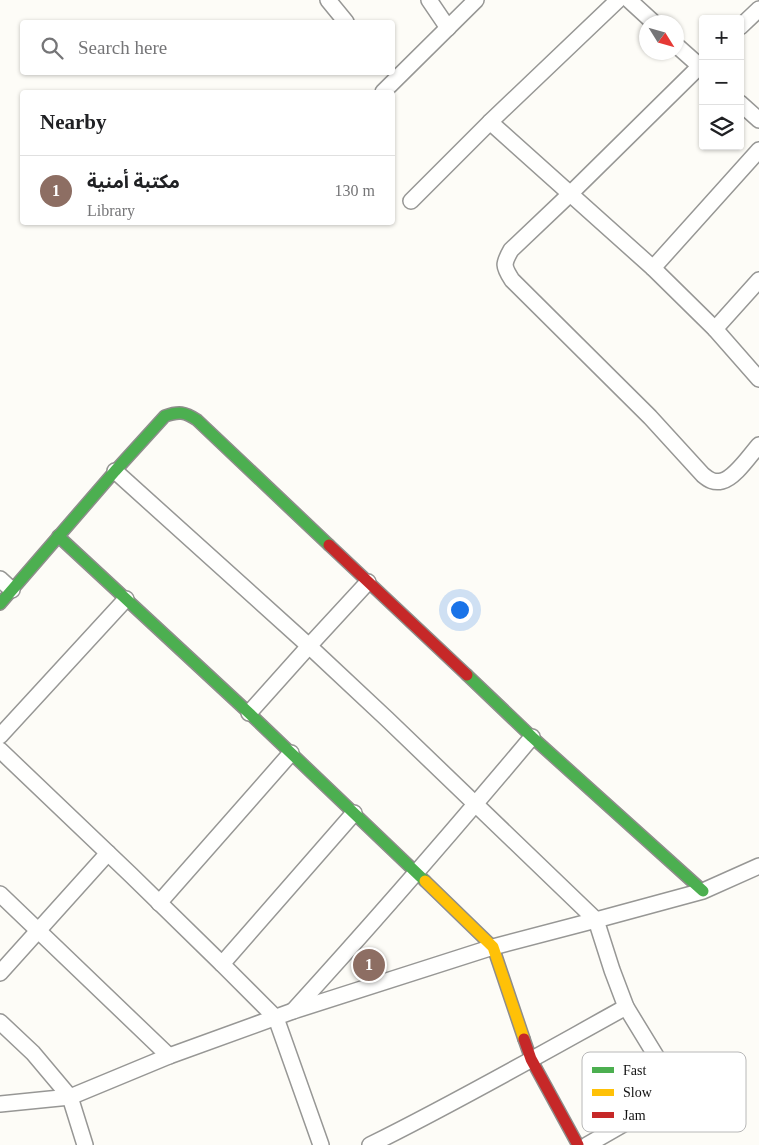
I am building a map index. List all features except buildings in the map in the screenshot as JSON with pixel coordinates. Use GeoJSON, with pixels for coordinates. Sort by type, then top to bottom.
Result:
{"type":"FeatureCollection","features":[{"type":"Feature","properties":{"kind":"street"},"geometry":{"type":"LineString","coordinates":[[328,0],[344,20]]}},
{"type":"Feature","properties":{"kind":"street"},"geometry":{"type":"LineString","coordinates":[[429,0],[448,28]]}},
{"type":"Feature","properties":{"kind":"street"},"geometry":{"type":"LineString","coordinates":[[395,75],[448,28],[476,0]]}},
{"type":"Feature","properties":{"kind":"street"},"geometry":{"type":"LineString","coordinates":[[411,201],[490,122],[618,0]]}},
{"type":"Feature","properties":{"kind":"street"},"geometry":{"type":"LineString","coordinates":[[629,0],[645,15]]}},
{"type":"Feature","properties":{"kind":"street"},"geometry":{"type":"LineString","coordinates":[[744,23],[759,9]]}},
{"type":"Feature","properties":{"kind":"street"},"geometry":{"type":"LineString","coordinates":[[684,51],[699,64]]}},
{"type":"Feature","properties":{"kind":"street"},"geometry":{"type":"LineString","coordinates":[[699,69],[511,250],[504,262],[505,269],[512,280],[605,371],[703,475],[711,481],[721,482],[729,478],[759,445]]}},
{"type":"Feature","properties":{"kind":"street"},"geometry":{"type":"LineString","coordinates":[[742,105],[759,120]]}},
{"type":"Feature","properties":{"kind":"street"},"geometry":{"type":"LineString","coordinates":[[490,122],[653,268],[715,330],[759,379]]}},
{"type":"Feature","properties":{"kind":"street"},"geometry":{"type":"LineString","coordinates":[[653,268],[759,150]]}},
{"type":"Feature","properties":{"kind":"street"},"geometry":{"type":"LineString","coordinates":[[715,330],[759,280]]}},
{"type":"Feature","properties":{"kind":"street"},"geometry":{"type":"LineString","coordinates":[[0,604],[165,416],[175,412],[185,412],[196,420],[532,737],[703,891]]}},
{"type":"Feature","properties":{"kind":"street"},"geometry":{"type":"LineString","coordinates":[[115,471],[309,646],[596,920],[626,1007],[654,1052]]}},
{"type":"Feature","properties":{"kind":"street"},"geometry":{"type":"LineString","coordinates":[[58,536],[249,713],[494,947],[531,1059],[578,1145]]}},
{"type":"Feature","properties":{"kind":"street"},"geometry":{"type":"LineString","coordinates":[[0,579],[12,590]]}},
{"type":"Feature","properties":{"kind":"street"},"geometry":{"type":"LineString","coordinates":[[249,713],[368,582]]}},
{"type":"Feature","properties":{"kind":"street"},"geometry":{"type":"LineString","coordinates":[[0,736],[126,599]]}},
{"type":"Feature","properties":{"kind":"street"},"geometry":{"type":"LineString","coordinates":[[293,1011],[416,873],[532,737]]}},
{"type":"Feature","properties":{"kind":"street"},"geometry":{"type":"LineString","coordinates":[[0,750],[276,1018],[321,1145]]}},
{"type":"Feature","properties":{"kind":"street"},"geometry":{"type":"LineString","coordinates":[[159,903],[291,753]]}},
{"type":"Feature","properties":{"kind":"street"},"geometry":{"type":"LineString","coordinates":[[222,964],[354,813]]}},
{"type":"Feature","properties":{"kind":"street"},"geometry":{"type":"LineString","coordinates":[[0,973],[108,854]]}},
{"type":"Feature","properties":{"kind":"street"},"geometry":{"type":"LineString","coordinates":[[0,1104],[70,1096],[169,1056],[293,1011],[494,947],[703,891],[759,866]]}},
{"type":"Feature","properties":{"kind":"street"},"geometry":{"type":"LineString","coordinates":[[0,894],[169,1056]]}},
{"type":"Feature","properties":{"kind":"street"},"geometry":{"type":"LineString","coordinates":[[370,1145],[626,1007]]}},
{"type":"Feature","properties":{"kind":"street"},"geometry":{"type":"LineString","coordinates":[[0,1022],[33,1053],[70,1096],[84,1145]]}},
{"type":"Feature","properties":{"kind":"street"},"geometry":{"type":"LineString","coordinates":[[588,1145],[610,1132]]}},
{"type":"Feature","properties":{"kind":"traffic: fast"},"geometry":{"type":"LineString","coordinates":[[0,604],[165,416],[174,413],[189,415],[197,420],[329,545]]}},
{"type":"Feature","properties":{"kind":"traffic: fast"},"geometry":{"type":"LineString","coordinates":[[58,536],[249,713],[425,881]]}},
{"type":"Feature","properties":{"kind":"traffic: fast"},"geometry":{"type":"LineString","coordinates":[[467,675],[532,737],[703,891]]}},
{"type":"Feature","properties":{"kind":"traffic: slow"},"geometry":{"type":"LineString","coordinates":[[425,881],[493,947],[524,1039]]}},
{"type":"Feature","properties":{"kind":"traffic: jam"},"geometry":{"type":"LineString","coordinates":[[329,545],[467,675]]}},
{"type":"Feature","properties":{"kind":"traffic: jam"},"geometry":{"type":"LineString","coordinates":[[524,1039],[531,1059],[578,1145]]}},
{"type":"Feature","properties":{"kind":"place","name":"مكتبة أمنية"},"geometry":{"type":"Point","coordinates":[369,965]}}]}
